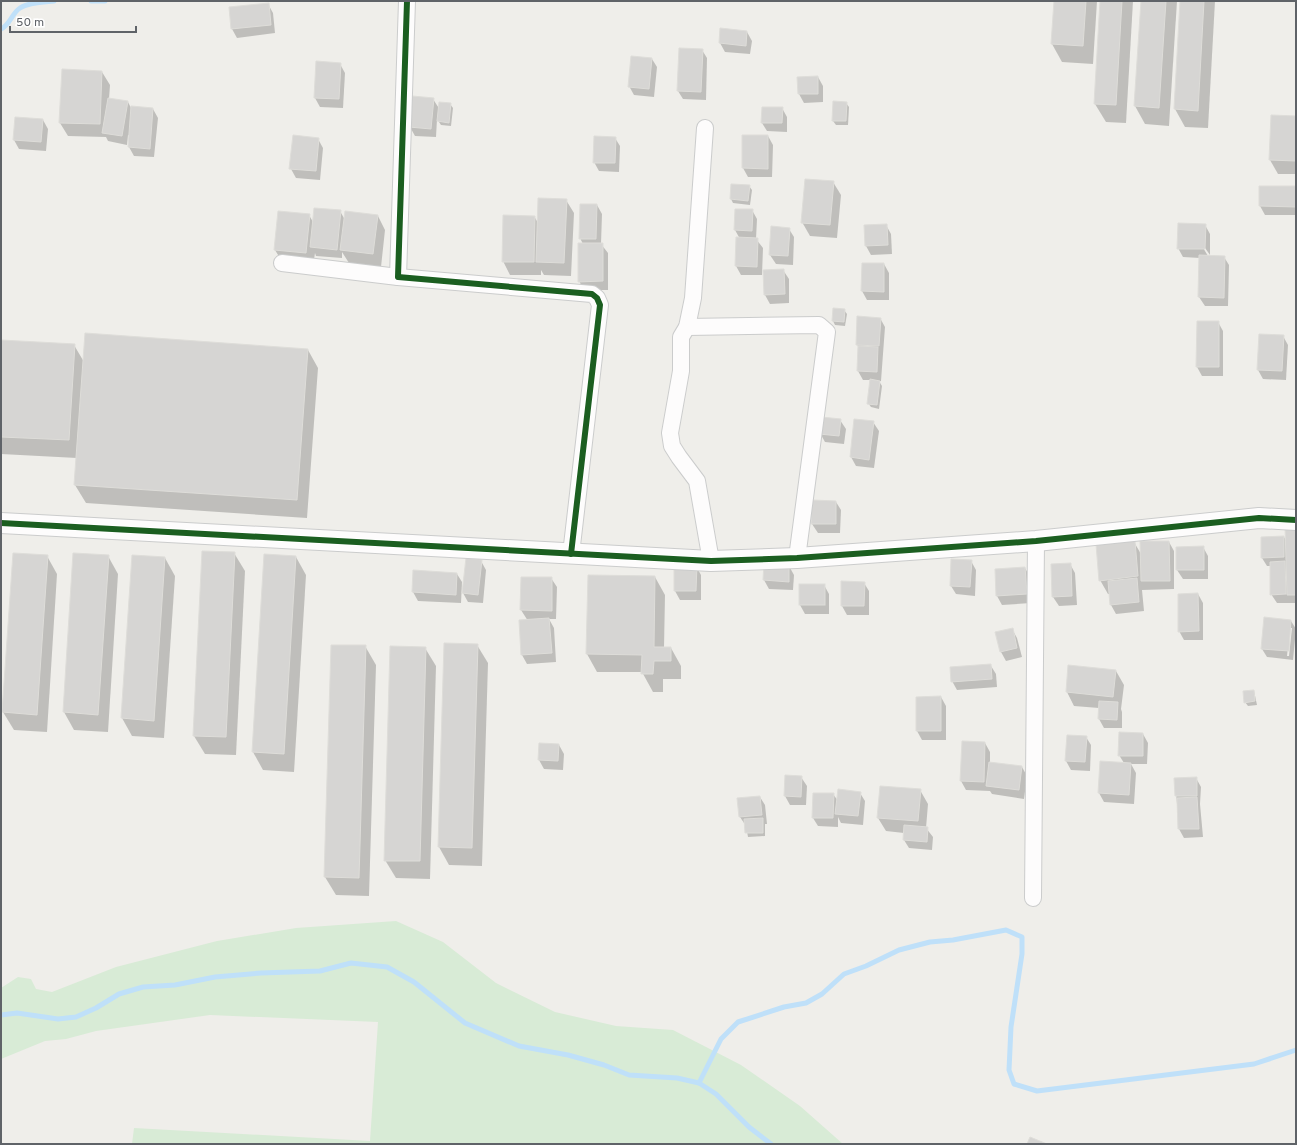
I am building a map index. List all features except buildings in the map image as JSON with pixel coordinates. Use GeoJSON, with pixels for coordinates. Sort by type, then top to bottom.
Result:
{"type":"FeatureCollection","features":[{"type":"Feature","properties":{"kind":"street"},"geometry":{"type":"LineString","coordinates":[[398,277],[407,1]]}},
{"type":"Feature","properties":{"kind":"street"},"geometry":{"type":"LineString","coordinates":[[705,128],[694,298],[687,327],[681,337],[681,371],[670,433],[672,446],[697,481],[711,561]]}},
{"type":"Feature","properties":{"kind":"street"},"geometry":{"type":"LineString","coordinates":[[282,263],[398,277],[592,294],[597,298],[600,305],[571,554]]}},
{"type":"Feature","properties":{"kind":"street"},"geometry":{"type":"LineString","coordinates":[[687,327],[819,325],[827,332],[797,558]]}},
{"type":"Feature","properties":{"kind":"street"},"geometry":{"type":"LineString","coordinates":[[1,522],[711,561],[797,558],[1036,541],[1258,518],[1296,520]]}},
{"type":"Feature","properties":{"kind":"street"},"geometry":{"type":"LineString","coordinates":[[1033,898],[1036,541]]}},
{"type":"Feature","properties":{"kind":"green space"},"geometry":{"type":"Polygon","coordinates":[[[396,921],[443,942],[496,983],[555,1012],[616,1026],[673,1030],[741,1065],[800,1106],[843,1144],[132,1144],[134,1128],[370,1141],[378,1022],[210,1015],[96,1031],[66,1039],[45,1041],[1,1059],[1,988],[18,977],[31,979],[36,989],[52,992],[116,967],[217,941],[296,928],[396,921]]]}},
{"type":"Feature","properties":{"kind":"waterway"},"geometry":{"type":"LineString","coordinates":[[1,29],[7,25],[20,8],[36,3],[54,1]]}},
{"type":"Feature","properties":{"kind":"waterway"},"geometry":{"type":"LineString","coordinates":[[91,1],[105,1]]}},
{"type":"Feature","properties":{"kind":"waterway"},"geometry":{"type":"LineString","coordinates":[[699,1083],[721,1039],[738,1022],[784,1007],[806,1003],[822,994],[844,974],[866,966],[899,950],[930,942],[953,940],[1006,930],[1022,937],[1022,954],[1011,1027],[1009,1070],[1014,1084],[1037,1091],[1254,1064],[1296,1050]]}},
{"type":"Feature","properties":{"kind":"waterway"},"geometry":{"type":"LineString","coordinates":[[1,1015],[17,1013],[58,1019],[76,1017],[96,1008],[119,994],[143,987],[175,985],[215,977],[261,973],[320,971],[351,963],[387,967],[414,982],[465,1023],[519,1046],[568,1055],[604,1065],[629,1075],[677,1078],[699,1083],[716,1094],[749,1127],[771,1144]]}},
{"type":"Feature","properties":{"kind":"cycle path"},"geometry":{"type":"LineString","coordinates":[[407,1],[398,277],[592,294],[597,298],[600,305],[571,554]]}},
{"type":"Feature","properties":{"kind":"cycle path"},"geometry":{"type":"LineString","coordinates":[[1,523],[711,561],[797,558],[1036,541],[1259,518],[1296,520]]}}]}
